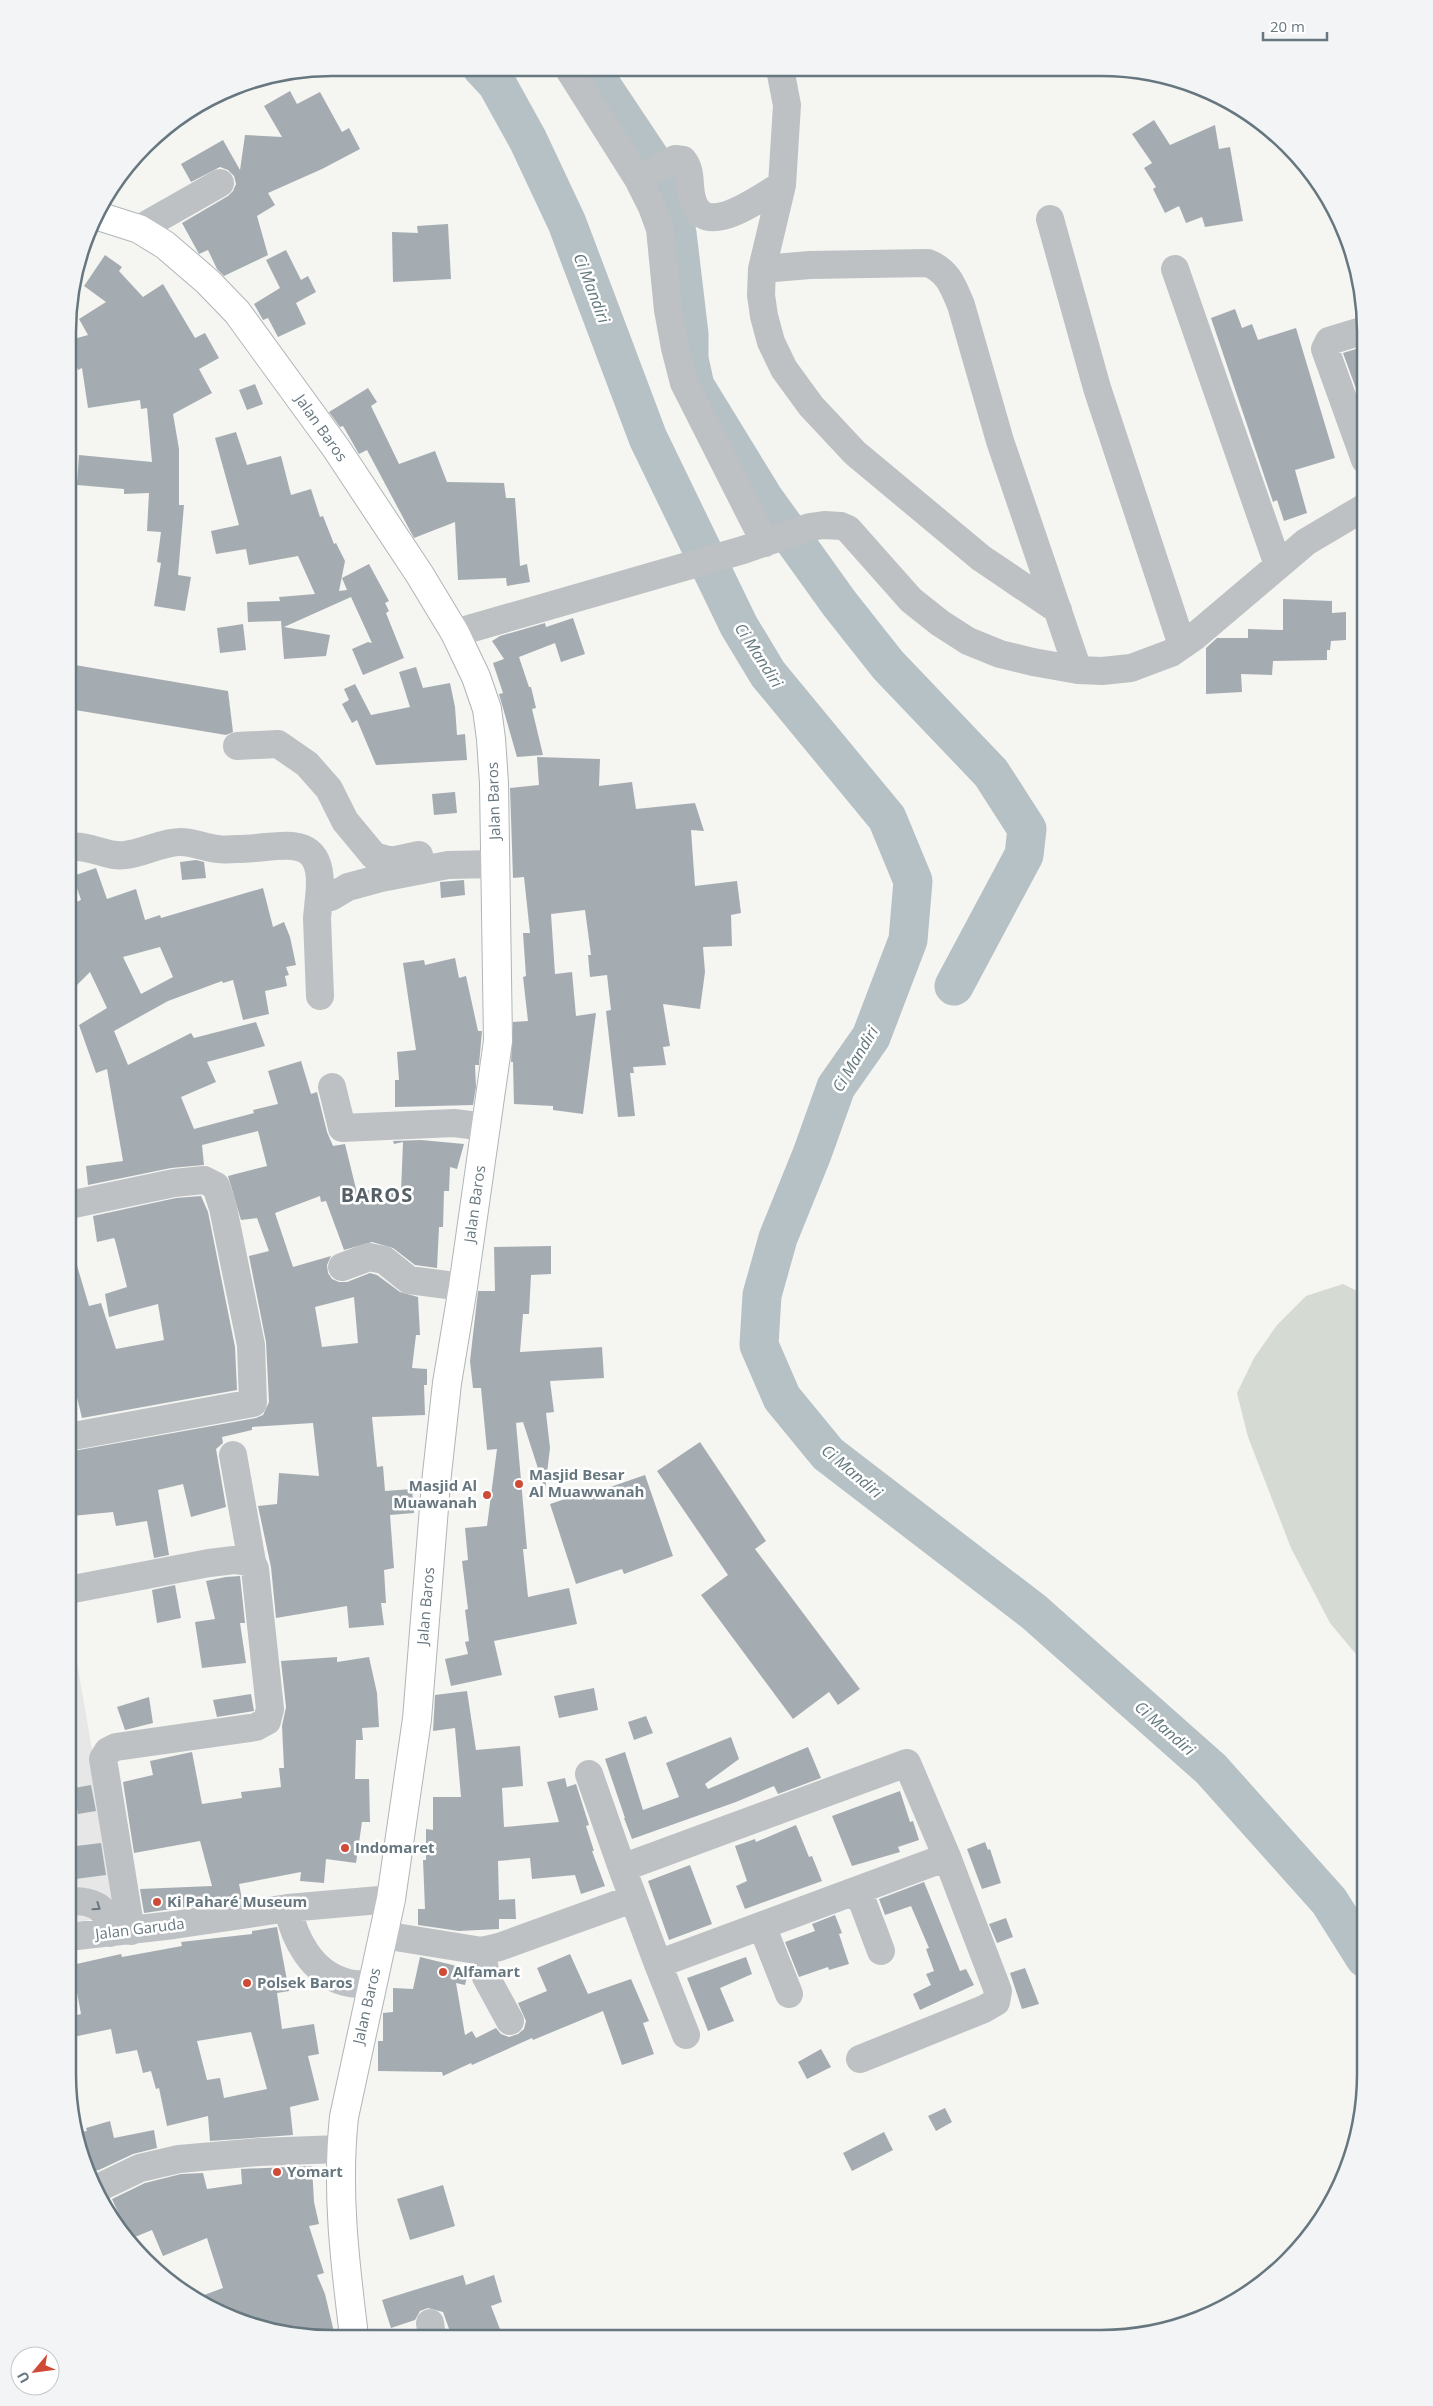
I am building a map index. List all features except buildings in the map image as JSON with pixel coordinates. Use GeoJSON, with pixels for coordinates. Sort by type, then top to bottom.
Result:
{"type":"FeatureCollection","features":[{"type":"Feature","properties":{"kind":"main road","name":"Jalan Baros"},"geometry":{"type":"LineString","coordinates":[[103,218],[139,229],[165,245],[188,264],[237,312],[336,448],[420,575],[455,632],[476,677],[487,708],[494,783],[498,1041],[463,1287],[447,1383],[436,1483],[417,1719],[391,1899],[344,2117],[340,2149],[340,2210],[353,2330]]}},
{"type":"Feature","properties":{"kind":"street"},"geometry":{"type":"LineString","coordinates":[[575,76],[656,170],[668,310],[684,383],[763,543]]}},
{"type":"Feature","properties":{"kind":"street"},"geometry":{"type":"LineString","coordinates":[[781,76],[787,105],[782,185],[762,269],[764,316],[771,342],[784,369],[811,406],[855,453],[967,546],[1058,610]]}},
{"type":"Feature","properties":{"kind":"street"},"geometry":{"type":"LineString","coordinates":[[656,170],[682,160],[686,166],[691,195],[697,209],[700,213],[713,219],[729,214],[782,185]]}},
{"type":"Feature","properties":{"kind":"street"},"geometry":{"type":"LineString","coordinates":[[139,229],[220,183]]}},
{"type":"Feature","properties":{"kind":"street"},"geometry":{"type":"LineString","coordinates":[[1050,219],[1097,388],[1182,645]]}},
{"type":"Feature","properties":{"kind":"street"},"geometry":{"type":"LineString","coordinates":[[762,269],[928,263],[943,271],[954,287],[961,305],[1000,441],[1078,670]]}},
{"type":"Feature","properties":{"kind":"street"},"geometry":{"type":"LineString","coordinates":[[1175,269],[1278,565]]}},
{"type":"Feature","properties":{"kind":"street"},"geometry":{"type":"LineString","coordinates":[[1357,333],[1329,342],[1325,346],[1357,435]]}},
{"type":"Feature","properties":{"kind":"street"},"geometry":{"type":"LineString","coordinates":[[455,632],[604,591],[810,527],[824,525],[841,526],[848,529],[911,600],[940,624],[968,641],[1008,656],[1078,670],[1102,671],[1131,668],[1171,653],[1194,637],[1315,536],[1357,512]]}},
{"type":"Feature","properties":{"kind":"street"},"geometry":{"type":"LineString","coordinates":[[237,746],[278,744],[307,764],[329,789],[345,820],[374,856],[391,861],[416,856],[495,857]]}},
{"type":"Feature","properties":{"kind":"street"},"geometry":{"type":"LineString","coordinates":[[76,847],[87,847],[124,855],[180,842],[218,849],[238,850],[280,844],[297,846],[308,851],[316,862],[320,878],[317,918],[320,996]]}},
{"type":"Feature","properties":{"kind":"street"},"geometry":{"type":"LineString","coordinates":[[319,898],[331,897],[348,887],[381,878],[495,857]]}},
{"type":"Feature","properties":{"kind":"street"},"geometry":{"type":"LineString","coordinates":[[332,1087],[342,1128],[454,1123],[486,1128]]}},
{"type":"Feature","properties":{"kind":"street"},"geometry":{"type":"LineString","coordinates":[[76,1204],[174,1183],[204,1180],[216,1186],[224,1208],[251,1345],[253,1403],[76,1436]]}},
{"type":"Feature","properties":{"kind":"street"},"geometry":{"type":"LineString","coordinates":[[342,1267],[369,1257],[384,1260],[409,1280],[463,1287]]}},
{"type":"Feature","properties":{"kind":"street"},"geometry":{"type":"LineString","coordinates":[[121,1932],[103,1759],[108,1751],[116,1747],[256,1727],[267,1721],[270,1716],[259,1592],[233,1455]]}},
{"type":"Feature","properties":{"kind":"street"},"geometry":{"type":"LineString","coordinates":[[76,1588],[208,1563],[234,1560],[252,1562]]}},
{"type":"Feature","properties":{"kind":"street"},"geometry":{"type":"LineString","coordinates":[[622,1868],[905,1763],[911,1768],[998,1991],[996,2002],[984,2009],[860,2059]]}},
{"type":"Feature","properties":{"kind":"street"},"geometry":{"type":"LineString","coordinates":[[589,1774],[632,1899],[686,2035]]}},
{"type":"Feature","properties":{"kind":"street"},"geometry":{"type":"LineString","coordinates":[[658,1964],[947,1857]]}},
{"type":"Feature","properties":{"kind":"street"},"geometry":{"type":"LineString","coordinates":[[858,1890],[881,1951]]}},
{"type":"Feature","properties":{"kind":"street","name":"Jalan Garuda"},"geometry":{"type":"LineString","coordinates":[[76,1936],[121,1932],[288,1908],[391,1899]]}},
{"type":"Feature","properties":{"kind":"street"},"geometry":{"type":"LineString","coordinates":[[383,1935],[482,1951],[499,1947],[632,1899]]}},
{"type":"Feature","properties":{"kind":"street"},"geometry":{"type":"LineString","coordinates":[[76,1901],[85,1900],[98,1906],[121,1932]]}},
{"type":"Feature","properties":{"kind":"street"},"geometry":{"type":"LineString","coordinates":[[288,1908],[292,1927],[300,1944],[327,1975],[346,1983],[372,1984]]}},
{"type":"Feature","properties":{"kind":"street"},"geometry":{"type":"LineString","coordinates":[[762,1926],[788,1994]]}},
{"type":"Feature","properties":{"kind":"street"},"geometry":{"type":"LineString","coordinates":[[482,1951],[486,1977],[510,2021]]}},
{"type":"Feature","properties":{"kind":"street"},"geometry":{"type":"LineString","coordinates":[[102,2186],[140,2168],[164,2162],[259,2152],[321,2148],[340,2149]]}},
{"type":"Feature","properties":{"kind":"shaded area"},"geometry":{"type":"Polygon","coordinates":[[[1343,1284],[1357,1291],[1357,1655],[1330,1623],[1291,1548],[1248,1437],[1237,1393],[1254,1358],[1277,1325],[1306,1296],[1343,1284]]]}},
{"type":"Feature","properties":{"kind":"shaded area"},"geometry":{"type":"Polygon","coordinates":[[[76,1657],[121,1917],[76,1921],[76,1657]]]}},
{"type":"Feature","properties":{"kind":"waterway","name":"Ci Mandiri"},"geometry":{"type":"LineString","coordinates":[[490,76],[497,84],[528,140],[567,223],[648,438],[739,626],[768,674],[887,818],[913,881],[908,940],[871,1037],[836,1087],[812,1154],[778,1238],[762,1295],[759,1345],[782,1398],[828,1454],[1034,1612],[1211,1769],[1329,1901],[1357,1945]]}},
{"type":"Feature","properties":{"kind":"waterway"},"geometry":{"type":"LineString","coordinates":[[595,76],[664,179],[677,233],[689,334],[689,359],[695,386],[763,497],[839,603],[888,665],[991,773],[1027,829],[1024,855],[954,986]]}},
{"type":"Feature","properties":{"kind":"place","name":"Masjid Besar Al Muawwanah"},"geometry":{"type":"Point","coordinates":[519,1484]}},
{"type":"Feature","properties":{"kind":"place","name":"Masjid Al Muawanah"},"geometry":{"type":"Point","coordinates":[487,1495]}},
{"type":"Feature","properties":{"kind":"place","name":"Indomaret"},"geometry":{"type":"Point","coordinates":[345,1848]}},
{"type":"Feature","properties":{"kind":"place","name":"Ki Paharé Museum"},"geometry":{"type":"Point","coordinates":[157,1902]}},
{"type":"Feature","properties":{"kind":"place","name":"Alfamart"},"geometry":{"type":"Point","coordinates":[443,1972]}},
{"type":"Feature","properties":{"kind":"place","name":"Polsek Baros"},"geometry":{"type":"Point","coordinates":[247,1983]}},
{"type":"Feature","properties":{"kind":"place","name":"Yomart"},"geometry":{"type":"Point","coordinates":[277,2172]}},
{"type":"Feature","properties":{"kind":"district","name":"BAROS"},"geometry":{"type":"Point","coordinates":[377,1195]}}]}
